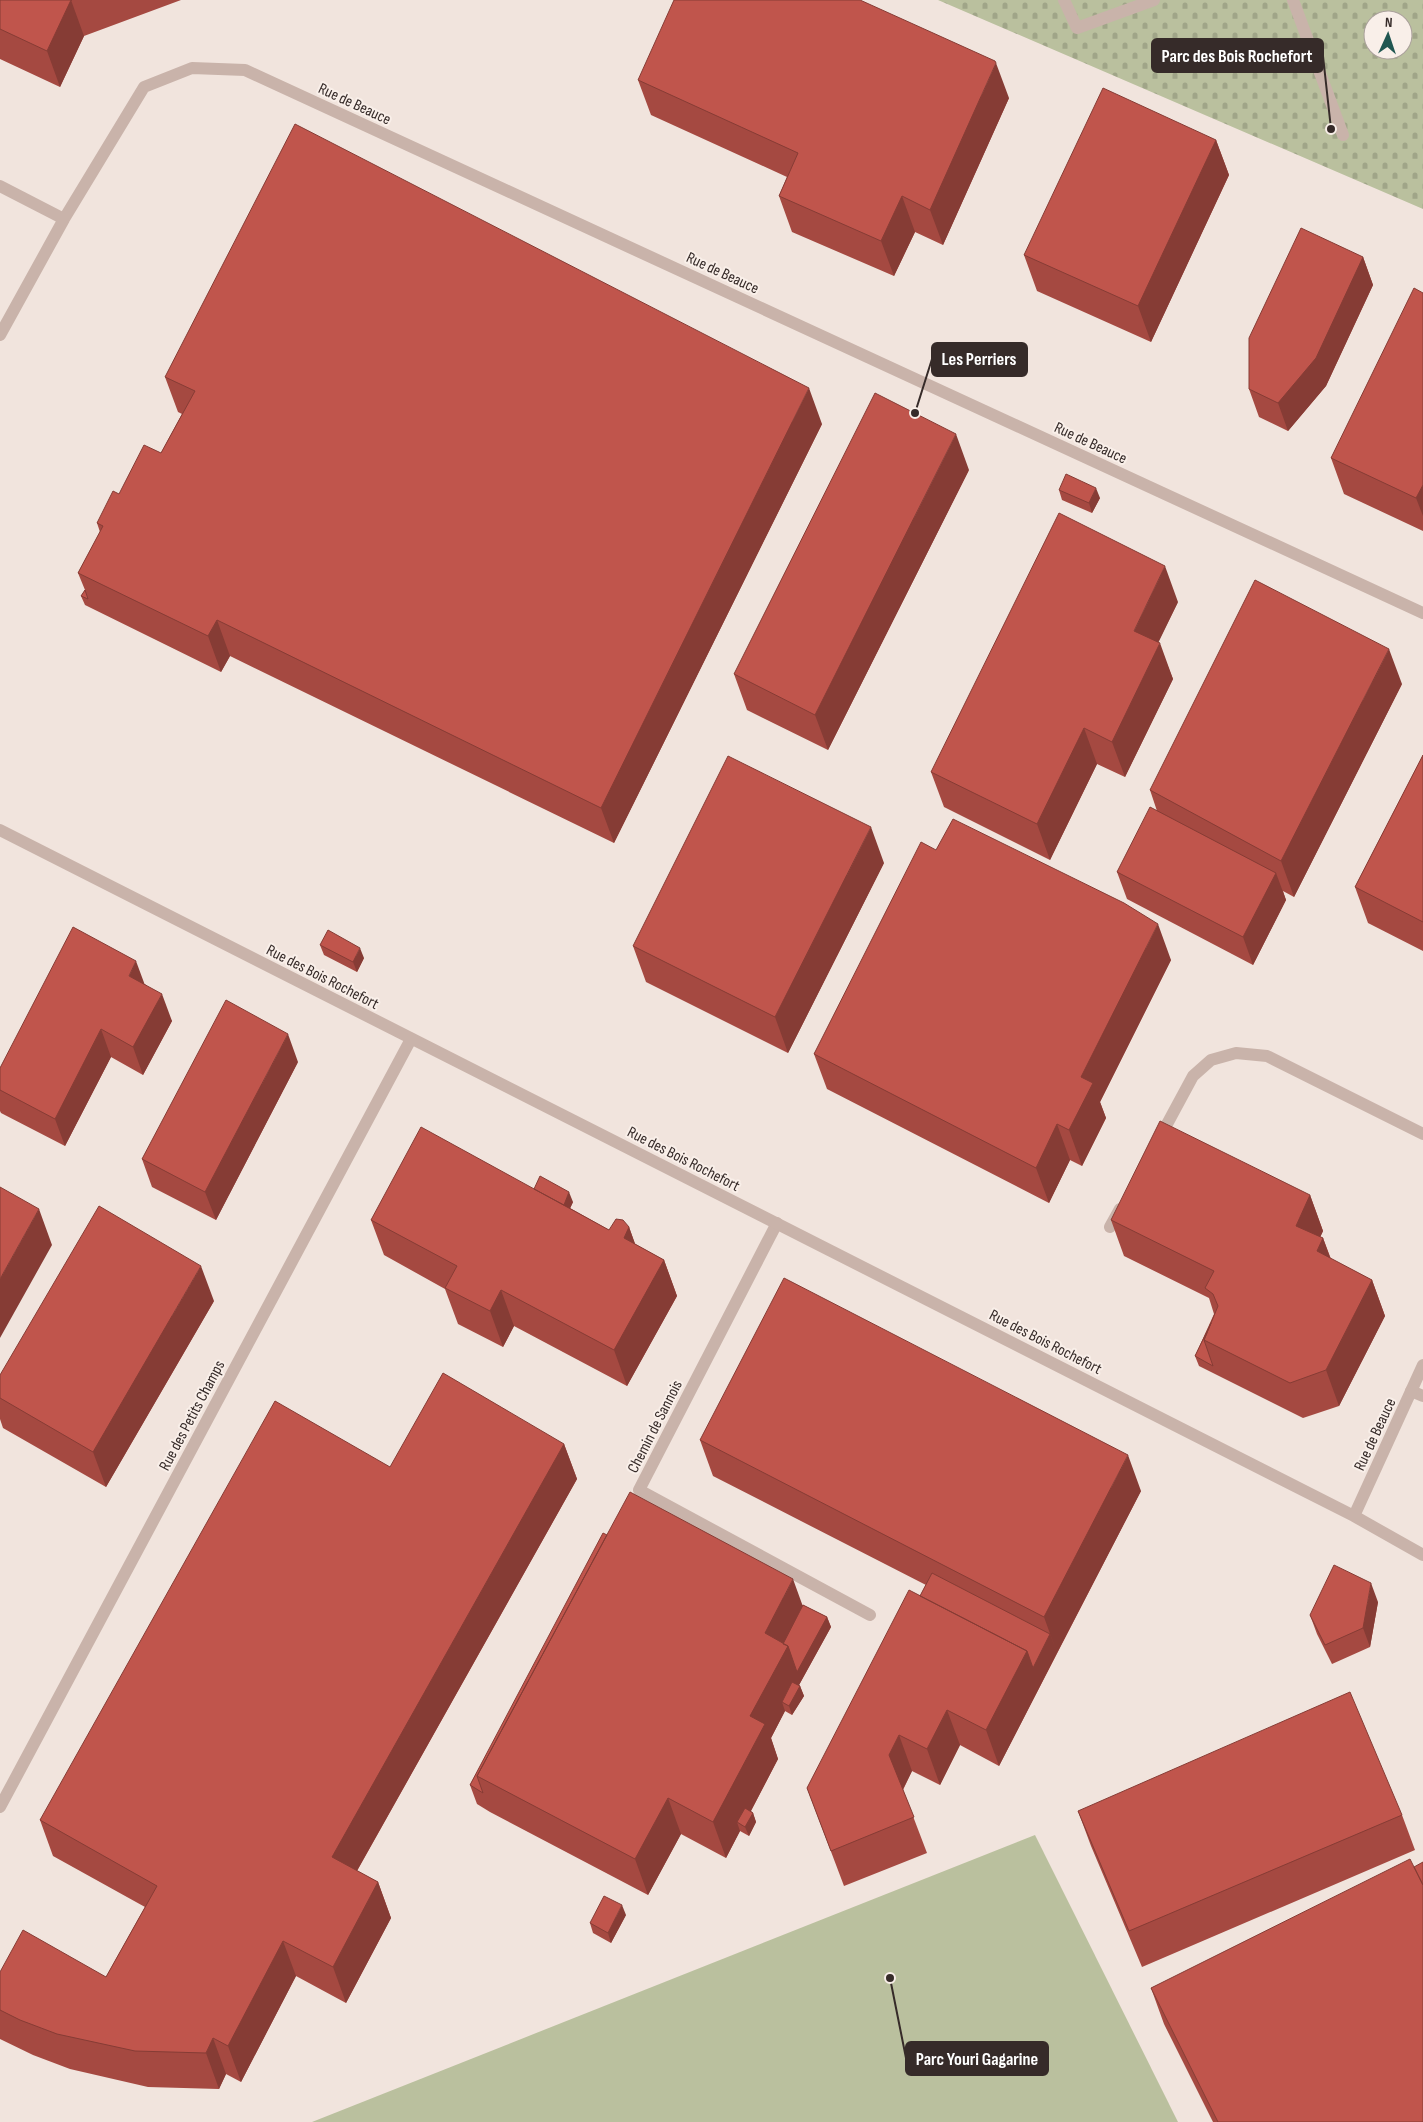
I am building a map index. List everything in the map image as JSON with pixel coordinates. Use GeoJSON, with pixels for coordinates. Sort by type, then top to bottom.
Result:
{"type":"FeatureCollection","features":[{"type":"Feature","properties":{"kind":"street"},"geometry":{"type":"LineString","coordinates":[[1064,0],[1077,28],[1154,0]]}},
{"type":"Feature","properties":{"kind":"street"},"geometry":{"type":"LineString","coordinates":[[1293,0],[1344,135]]}},
{"type":"Feature","properties":{"kind":"street","name":"Rue de Beauce"},"geometry":{"type":"LineString","coordinates":[[64,219],[144,87],[192,68],[245,70],[1423,613]]}},
{"type":"Feature","properties":{"kind":"street"},"geometry":{"type":"LineString","coordinates":[[0,186],[64,219],[0,336]]}},
{"type":"Feature","properties":{"kind":"street","name":"Rue des Bois Rochefort"},"geometry":{"type":"LineString","coordinates":[[0,830],[1354,1516],[1423,1555]]}},
{"type":"Feature","properties":{"kind":"street","name":"Rue des Petits Champs"},"geometry":{"type":"LineString","coordinates":[[0,1807],[411,1038]]}},
{"type":"Feature","properties":{"kind":"street"},"geometry":{"type":"LineString","coordinates":[[1152,1152],[1193,1076],[1211,1060],[1236,1053],[1267,1056],[1423,1134]]}},
{"type":"Feature","properties":{"kind":"street"},"geometry":{"type":"LineString","coordinates":[[1110,1227],[1124,1202]]}},
{"type":"Feature","properties":{"kind":"street","name":"Chemin de Sannois"},"geometry":{"type":"LineString","coordinates":[[777,1223],[639,1490],[870,1614]]}},
{"type":"Feature","properties":{"kind":"street","name":"Rue de Beauce"},"geometry":{"type":"LineString","coordinates":[[1354,1516],[1417,1394],[1423,1365]]}},
{"type":"Feature","properties":{"kind":"green space"},"geometry":{"type":"Polygon","coordinates":[[[938,0],[1423,0],[1423,209],[938,0]]]}},
{"type":"Feature","properties":{"kind":"green space"},"geometry":{"type":"Polygon","coordinates":[[[1035,1835],[1178,2122],[312,2122],[1035,1835]]]}},
{"type":"Feature","properties":{"kind":"building"},"geometry":{"type":"Polygon","coordinates":[[[0,0],[71,0],[47,51],[0,29],[0,0]]]}},
{"type":"Feature","properties":{"kind":"building"},"geometry":{"type":"Polygon","coordinates":[[[674,0],[860,0],[995,61],[996,63],[930,210],[902,196],[881,241],[779,196],[798,153],[638,80],[674,0]]]}},
{"type":"Feature","properties":{"kind":"building"},"geometry":{"type":"Polygon","coordinates":[[[1103,88],[1216,140],[1138,306],[1024,255],[1103,88]]]}},
{"type":"Feature","properties":{"kind":"building"},"geometry":{"type":"Polygon","coordinates":[[[295,124],[809,388],[601,808],[217,620],[208,636],[78,573],[103,526],[97,523],[113,491],[119,494],[144,445],[161,453],[195,391],[165,377],[295,124]]]}},
{"type":"Feature","properties":{"kind":"building"},"geometry":{"type":"Polygon","coordinates":[[[1301,228],[1363,257],[1316,358],[1278,403],[1249,389],[1249,338],[1301,228]]]}},
{"type":"Feature","properties":{"kind":"building"},"geometry":{"type":"Polygon","coordinates":[[[1414,288],[1423,293],[1423,485],[1416,498],[1331,458],[1414,288]]]}},
{"type":"Feature","properties":{"kind":"building"},"geometry":{"type":"Polygon","coordinates":[[[875,393],[956,434],[815,715],[734,674],[875,393]]]}},
{"type":"Feature","properties":{"kind":"building"},"geometry":{"type":"Polygon","coordinates":[[[1066,474],[1096,488],[1089,503],[1059,490],[1066,474]]]}},
{"type":"Feature","properties":{"kind":"building"},"geometry":{"type":"Polygon","coordinates":[[[1059,513],[1165,566],[1134,631],[1160,643],[1112,742],[1084,728],[1037,824],[931,772],[1059,513]]]}},
{"type":"Feature","properties":{"kind":"building"},"geometry":{"type":"Polygon","coordinates":[[[1255,580],[1389,649],[1281,861],[1150,790],[1255,580]]]}},
{"type":"Feature","properties":{"kind":"building"},"geometry":{"type":"Polygon","coordinates":[[[85,590],[88,599],[81,596],[85,590]]]}},
{"type":"Feature","properties":{"kind":"building"},"geometry":{"type":"Polygon","coordinates":[[[1423,755],[1423,922],[1355,887],[1423,755]]]}},
{"type":"Feature","properties":{"kind":"building"},"geometry":{"type":"Polygon","coordinates":[[[728,756],[871,827],[775,1017],[633,946],[728,756]]]}},
{"type":"Feature","properties":{"kind":"building"},"geometry":{"type":"Polygon","coordinates":[[[1150,807],[1276,873],[1243,937],[1117,872],[1150,807]]]}},
{"type":"Feature","properties":{"kind":"building"},"geometry":{"type":"Polygon","coordinates":[[[953,819],[1124,903],[1158,924],[1081,1077],[1093,1083],[1069,1130],[1057,1124],[1036,1168],[814,1054],[921,842],[936,850],[953,819]]]}},
{"type":"Feature","properties":{"kind":"building"},"geometry":{"type":"Polygon","coordinates":[[[73,927],[136,961],[129,976],[162,994],[133,1047],[101,1029],[55,1119],[0,1090],[0,1068],[73,927]]]}},
{"type":"Feature","properties":{"kind":"building"},"geometry":{"type":"Polygon","coordinates":[[[328,930],[360,948],[353,962],[320,945],[328,930]]]}},
{"type":"Feature","properties":{"kind":"building"},"geometry":{"type":"Polygon","coordinates":[[[226,1000],[288,1034],[205,1192],[142,1159],[226,1000]]]}},
{"type":"Feature","properties":{"kind":"building"},"geometry":{"type":"Polygon","coordinates":[[[1160,1121],[1310,1195],[1296,1226],[1323,1238],[1317,1251],[1372,1280],[1326,1370],[1290,1383],[1204,1340],[1218,1306],[1213,1294],[1205,1288],[1214,1271],[1111,1220],[1160,1121]]]}},
{"type":"Feature","properties":{"kind":"building"},"geometry":{"type":"Polygon","coordinates":[[[421,1127],[609,1230],[616,1219],[623,1220],[629,1227],[624,1238],[664,1260],[614,1350],[501,1290],[490,1311],[445,1288],[457,1266],[371,1220],[421,1127]]]}},
{"type":"Feature","properties":{"kind":"building"},"geometry":{"type":"Polygon","coordinates":[[[540,1176],[569,1192],[564,1205],[534,1189],[540,1176]]]}},
{"type":"Feature","properties":{"kind":"building"},"geometry":{"type":"Polygon","coordinates":[[[0,1187],[39,1209],[0,1279],[0,1187]]]}},
{"type":"Feature","properties":{"kind":"building"},"geometry":{"type":"Polygon","coordinates":[[[99,1206],[201,1266],[93,1452],[0,1398],[0,1375],[99,1206]]]}},
{"type":"Feature","properties":{"kind":"building"},"geometry":{"type":"Polygon","coordinates":[[[784,1278],[1128,1455],[1044,1617],[700,1440],[784,1278]]]}},
{"type":"Feature","properties":{"kind":"building"},"geometry":{"type":"Polygon","coordinates":[[[1211,1323],[1204,1340],[1213,1366],[1195,1356],[1211,1323]]]}},
{"type":"Feature","properties":{"kind":"building"},"geometry":{"type":"Polygon","coordinates":[[[443,1373],[564,1444],[332,1857],[378,1882],[333,1967],[283,1941],[228,2046],[213,2038],[206,2053],[135,2051],[57,2034],[0,2010],[0,1972],[23,1930],[106,1977],[157,1886],[40,1820],[275,1401],[390,1467],[443,1373]]]}},
{"type":"Feature","properties":{"kind":"building"},"geometry":{"type":"Polygon","coordinates":[[[630,1492],[793,1579],[765,1633],[788,1646],[750,1716],[765,1724],[713,1822],[668,1798],[635,1859],[477,1776],[630,1492]]]}},
{"type":"Feature","properties":{"kind":"building"},"geometry":{"type":"Polygon","coordinates":[[[603,1533],[607,1535],[477,1776],[483,1793],[470,1785],[603,1533]]]}},
{"type":"Feature","properties":{"kind":"building"},"geometry":{"type":"Polygon","coordinates":[[[1334,1565],[1371,1583],[1363,1628],[1325,1645],[1310,1615],[1334,1565]]]}},
{"type":"Feature","properties":{"kind":"building"},"geometry":{"type":"Polygon","coordinates":[[[932,1573],[1050,1634],[1033,1668],[1027,1651],[920,1596],[932,1573]]]}},
{"type":"Feature","properties":{"kind":"building"},"geometry":{"type":"Polygon","coordinates":[[[909,1590],[1027,1651],[986,1730],[947,1710],[927,1749],[899,1735],[889,1755],[914,1817],[831,1851],[807,1788],[909,1590]]]}},
{"type":"Feature","properties":{"kind":"building"},"geometry":{"type":"Polygon","coordinates":[[[803,1605],[827,1617],[797,1672],[788,1646],[783,1644],[803,1605]]]}},
{"type":"Feature","properties":{"kind":"building"},"geometry":{"type":"Polygon","coordinates":[[[792,1682],[800,1686],[789,1706],[782,1702],[792,1682]]]}},
{"type":"Feature","properties":{"kind":"building"},"geometry":{"type":"Polygon","coordinates":[[[1350,1692],[1402,1815],[1129,1931],[1078,1811],[1350,1692]]]}},
{"type":"Feature","properties":{"kind":"building"},"geometry":{"type":"Polygon","coordinates":[[[745,1808],[753,1813],[745,1827],[737,1822],[745,1808]]]}},
{"type":"Feature","properties":{"kind":"building"},"geometry":{"type":"Polygon","coordinates":[[[1410,1859],[1423,1885],[1423,2122],[1218,2122],[1151,1988],[1410,1859]]]}},
{"type":"Feature","properties":{"kind":"building"},"geometry":{"type":"Polygon","coordinates":[[[1423,1862],[1423,1885],[1414,1867],[1423,1862]]]}},
{"type":"Feature","properties":{"kind":"building"},"geometry":{"type":"Polygon","coordinates":[[[604,1896],[622,1905],[608,1933],[590,1923],[604,1896]]]}},
{"type":"Feature","properties":{"kind":"place","name":"Parc des Bois Rochefort"},"geometry":{"type":"Point","coordinates":[1331,129]}},
{"type":"Feature","properties":{"kind":"place","name":"Les Perriers"},"geometry":{"type":"Point","coordinates":[915,413]}},
{"type":"Feature","properties":{"kind":"place","name":"Parc Youri Gagarine"},"geometry":{"type":"Point","coordinates":[890,1978]}}]}
